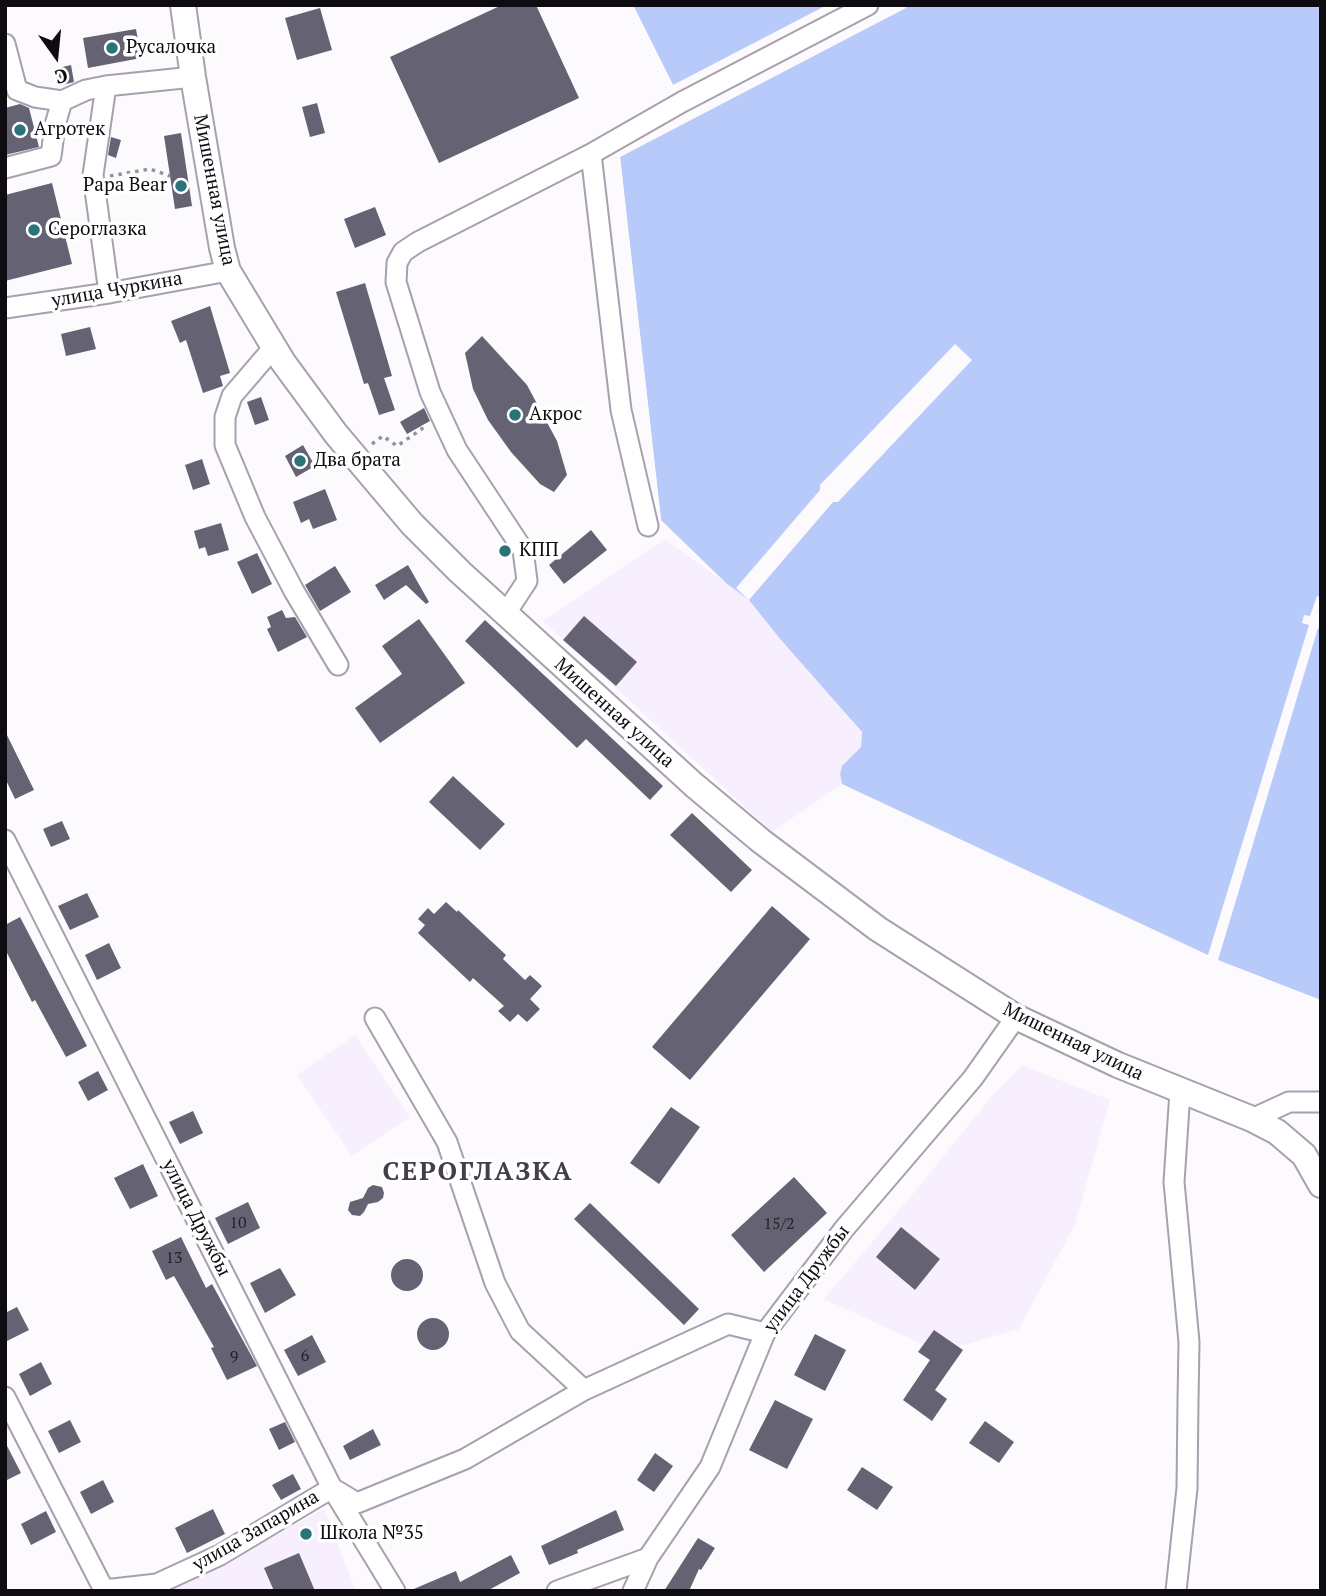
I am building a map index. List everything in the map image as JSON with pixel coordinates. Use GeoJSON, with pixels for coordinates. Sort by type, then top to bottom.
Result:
{"type":"FeatureCollection","features":[{"type":"Feature","properties":{"kind":"main road","name":"Мишенная улица"},"geometry":{"type":"LineString","coordinates":[[183,5],[193,77],[228,271],[274,347],[336,435],[429,541],[627,726],[761,841],[878,929],[1016,1017],[1118,1065],[1252,1119],[1277,1132],[1304,1155],[1321,1185]]}},
{"type":"Feature","properties":{"kind":"street"},"geometry":{"type":"LineString","coordinates":[[506,613],[527,581],[523,550],[457,450],[430,392],[396,282],[397,263],[403,252],[868,5]]}},
{"type":"Feature","properties":{"kind":"street"},"geometry":{"type":"LineString","coordinates":[[5,44],[17,90],[35,97],[62,101],[86,90],[106,86],[193,77]]}},
{"type":"Feature","properties":{"kind":"street"},"geometry":{"type":"LineString","coordinates":[[106,86],[93,174],[109,293]]}},
{"type":"Feature","properties":{"kind":"street"},"geometry":{"type":"LineString","coordinates":[[5,169],[51,156],[55,125],[62,101]]}},
{"type":"Feature","properties":{"kind":"street"},"geometry":{"type":"LineString","coordinates":[[591,154],[621,410],[648,526]]}},
{"type":"Feature","properties":{"kind":"street","name":"улица Чуркина"},"geometry":{"type":"LineString","coordinates":[[5,308],[109,293],[228,271]]}},
{"type":"Feature","properties":{"kind":"street"},"geometry":{"type":"LineString","coordinates":[[274,347],[232,396],[225,417],[225,445],[261,527],[294,591],[338,665]]}},
{"type":"Feature","properties":{"kind":"street","name":"улица Дружбы"},"geometry":{"type":"LineString","coordinates":[[5,840],[331,1488],[395,1591]]}},
{"type":"Feature","properties":{"kind":"street","name":"улица Дружбы"},"geometry":{"type":"LineString","coordinates":[[633,1591],[648,1558],[710,1466],[765,1333],[844,1228],[973,1077],[1016,1017]]}},
{"type":"Feature","properties":{"kind":"street"},"geometry":{"type":"LineString","coordinates":[[375,1018],[447,1142],[495,1283],[520,1331],[584,1390]]}},
{"type":"Feature","properties":{"kind":"street"},"geometry":{"type":"LineString","coordinates":[[1176,1591],[1187,1488],[1189,1390],[1189,1342],[1174,1182],[1180,1091]]}},
{"type":"Feature","properties":{"kind":"street"},"geometry":{"type":"LineString","coordinates":[[1252,1119],[1289,1102],[1321,1102]]}},
{"type":"Feature","properties":{"kind":"street"},"geometry":{"type":"LineString","coordinates":[[331,1488],[357,1503],[465,1459],[584,1390],[728,1324],[765,1333]]}},
{"type":"Feature","properties":{"kind":"street","name":"улица Запарина"},"geometry":{"type":"LineString","coordinates":[[5,1397],[104,1590],[157,1584],[220,1555],[331,1488]]}},
{"type":"Feature","properties":{"kind":"street"},"geometry":{"type":"LineString","coordinates":[[557,1591],[648,1558]]}},
{"type":"Feature","properties":{"kind":"path"},"geometry":{"type":"LineString","coordinates":[[107,176],[150,169],[170,176]]}},
{"type":"Feature","properties":{"kind":"path"},"geometry":{"type":"LineString","coordinates":[[366,448],[383,436],[397,446],[422,429],[421,425]]}},
{"type":"Feature","properties":{"kind":"shaded area"},"geometry":{"type":"Polygon","coordinates":[[[665,539],[749,600],[862,733],[861,747],[842,766],[842,784],[772,832],[543,621],[665,539]]]}},
{"type":"Feature","properties":{"kind":"shaded area"},"geometry":{"type":"Polygon","coordinates":[[[355,1035],[410,1117],[352,1156],[297,1075],[355,1035]]]}},
{"type":"Feature","properties":{"kind":"shaded area"},"geometry":{"type":"Polygon","coordinates":[[[1022,1065],[1110,1100],[1075,1224],[1019,1329],[939,1352],[824,1299],[991,1097],[1022,1065]]]}},
{"type":"Feature","properties":{"kind":"shaded area","name":"Школа №35"},"geometry":{"type":"Polygon","coordinates":[[[324,1509],[356,1591],[156,1591],[232,1559],[324,1509]]]}},
{"type":"Feature","properties":{"kind":"water"},"geometry":{"type":"Polygon","coordinates":[[[633,5],[1321,5],[1321,597],[1317,596],[1310,616],[1304,615],[1302,623],[1309,625],[1208,955],[842,784],[842,766],[861,747],[862,732],[749,600],[727,584],[661,520],[620,157],[690,119],[633,5]]]}},
{"type":"Feature","properties":{"kind":"water"},"geometry":{"type":"Polygon","coordinates":[[[1318,628],[1321,629],[1321,1000],[1218,960],[1318,628]]]}},
{"type":"Feature","properties":{"kind":"pier"},"geometry":{"type":"Polygon","coordinates":[[[630,5],[633,5],[673,85],[827,5],[905,5],[906,8],[620,157],[661,520],[659,522],[616,157],[686,117],[630,5]]]}},
{"type":"Feature","properties":{"kind":"pier"},"geometry":{"type":"Polygon","coordinates":[[[955,344],[972,360],[838,502],[833,502],[749,600],[736,588],[820,490],[820,485],[955,344]]]}},
{"type":"Feature","properties":{"kind":"building"},"geometry":{"type":"Polygon","coordinates":[[[502,5],[536,5],[579,98],[439,163],[390,57],[502,5]]]}},
{"type":"Feature","properties":{"kind":"building"},"geometry":{"type":"Polygon","coordinates":[[[320,8],[332,50],[297,60],[285,18],[320,8]]]}},
{"type":"Feature","properties":{"kind":"building","name":"Русалочка"},"geometry":{"type":"Polygon","coordinates":[[[136,29],[141,58],[88,68],[83,38],[136,29]]]}},
{"type":"Feature","properties":{"kind":"building"},"geometry":{"type":"Polygon","coordinates":[[[71,65],[74,82],[58,86],[54,69],[71,65]]]}},
{"type":"Feature","properties":{"kind":"building"},"geometry":{"type":"Polygon","coordinates":[[[317,103],[325,133],[310,137],[302,107],[317,103]]]}},
{"type":"Feature","properties":{"kind":"building","name":"Агротек"},"geometry":{"type":"Polygon","coordinates":[[[20,104],[29,108],[39,147],[5,155],[5,108],[20,104]]]}},
{"type":"Feature","properties":{"kind":"building"},"geometry":{"type":"Polygon","coordinates":[[[181,133],[192,206],[175,209],[164,136],[181,133]]]}},
{"type":"Feature","properties":{"kind":"building"},"geometry":{"type":"Polygon","coordinates":[[[111,137],[121,140],[116,158],[108,155],[111,137]]]}},
{"type":"Feature","properties":{"kind":"building","name":"Сероглазка"},"geometry":{"type":"Polygon","coordinates":[[[52,183],[72,264],[5,281],[5,195],[52,183]]]}},
{"type":"Feature","properties":{"kind":"building"},"geometry":{"type":"Polygon","coordinates":[[[375,207],[386,235],[355,248],[344,219],[375,207]]]}},
{"type":"Feature","properties":{"kind":"building"},"geometry":{"type":"Polygon","coordinates":[[[365,283],[392,376],[384,378],[395,410],[379,415],[368,383],[364,384],[336,292],[365,283]]]}},
{"type":"Feature","properties":{"kind":"building"},"geometry":{"type":"Polygon","coordinates":[[[210,306],[230,373],[220,376],[223,386],[203,393],[186,340],[180,343],[171,321],[210,306]]]}},
{"type":"Feature","properties":{"kind":"building"},"geometry":{"type":"Polygon","coordinates":[[[90,327],[96,349],[66,356],[61,334],[90,327]]]}},
{"type":"Feature","properties":{"kind":"building","name":"Акрос"},"geometry":{"type":"Polygon","coordinates":[[[482,336],[527,385],[557,441],[567,475],[554,492],[540,484],[511,452],[488,420],[473,389],[465,353],[482,336]]]}},
{"type":"Feature","properties":{"kind":"building"},"geometry":{"type":"Polygon","coordinates":[[[261,397],[269,420],[255,425],[247,402],[261,397]]]}},
{"type":"Feature","properties":{"kind":"building"},"geometry":{"type":"Polygon","coordinates":[[[424,408],[430,421],[407,434],[400,422],[424,408]]]}},
{"type":"Feature","properties":{"kind":"building","name":"Два брата"},"geometry":{"type":"Polygon","coordinates":[[[303,445],[315,466],[296,477],[285,456],[303,445]]]}},
{"type":"Feature","properties":{"kind":"building"},"geometry":{"type":"Polygon","coordinates":[[[202,459],[210,484],[193,490],[185,465],[202,459]]]}},
{"type":"Feature","properties":{"kind":"building"},"geometry":{"type":"Polygon","coordinates":[[[325,489],[337,520],[313,529],[309,519],[301,523],[293,502],[325,489]]]}},
{"type":"Feature","properties":{"kind":"building"},"geometry":{"type":"Polygon","coordinates":[[[221,523],[229,550],[208,556],[205,547],[199,549],[194,531],[221,523]]]}},
{"type":"Feature","properties":{"kind":"building"},"geometry":{"type":"Polygon","coordinates":[[[591,530],[607,550],[564,584],[549,565],[591,530]]]}},
{"type":"Feature","properties":{"kind":"building"},"geometry":{"type":"Polygon","coordinates":[[[257,553],[272,584],[252,594],[237,562],[257,553]]]}},
{"type":"Feature","properties":{"kind":"building"},"geometry":{"type":"Polygon","coordinates":[[[408,565],[429,602],[426,604],[406,585],[384,600],[375,585],[408,565]]]}},
{"type":"Feature","properties":{"kind":"building"},"geometry":{"type":"Polygon","coordinates":[[[335,566],[351,592],[320,611],[305,585],[335,566]]]}},
{"type":"Feature","properties":{"kind":"building"},"geometry":{"type":"Polygon","coordinates":[[[282,610],[286,618],[295,617],[307,637],[278,652],[267,629],[271,627],[267,617],[282,610]]]}},
{"type":"Feature","properties":{"kind":"building"},"geometry":{"type":"Polygon","coordinates":[[[584,616],[637,662],[616,686],[563,640],[584,616]]]}},
{"type":"Feature","properties":{"kind":"building"},"geometry":{"type":"Polygon","coordinates":[[[419,619],[465,683],[380,743],[355,708],[402,674],[382,646],[419,619]]]}},
{"type":"Feature","properties":{"kind":"building"},"geometry":{"type":"Polygon","coordinates":[[[485,620],[663,786],[650,800],[586,739],[577,748],[465,641],[485,620]]]}},
{"type":"Feature","properties":{"kind":"building"},"geometry":{"type":"Polygon","coordinates":[[[5,731],[34,790],[15,799],[5,778],[5,731]]]}},
{"type":"Feature","properties":{"kind":"building"},"geometry":{"type":"Polygon","coordinates":[[[453,776],[505,824],[480,850],[429,802],[453,776]]]}},
{"type":"Feature","properties":{"kind":"building"},"geometry":{"type":"Polygon","coordinates":[[[692,813],[752,870],[731,892],[670,835],[692,813]]]}},
{"type":"Feature","properties":{"kind":"building"},"geometry":{"type":"Polygon","coordinates":[[[62,821],[70,839],[51,847],[43,829],[62,821]]]}},
{"type":"Feature","properties":{"kind":"building"},"geometry":{"type":"Polygon","coordinates":[[[87,893],[99,917],[70,930],[58,906],[87,893]]]}},
{"type":"Feature","properties":{"kind":"building"},"geometry":{"type":"Polygon","coordinates":[[[446,902],[506,955],[503,959],[525,980],[530,975],[542,986],[530,999],[540,1009],[527,1022],[518,1014],[510,1022],[498,1011],[504,1006],[473,978],[470,982],[418,933],[425,925],[418,919],[428,908],[434,914],[446,902]]]}},
{"type":"Feature","properties":{"kind":"building"},"geometry":{"type":"Polygon","coordinates":[[[772,906],[810,939],[690,1080],[652,1047],[772,906]]]}},
{"type":"Feature","properties":{"kind":"building"},"geometry":{"type":"Polygon","coordinates":[[[20,917],[87,1046],[66,1057],[35,1000],[32,1002],[5,949],[5,925],[20,917]]]}},
{"type":"Feature","properties":{"kind":"building"},"geometry":{"type":"Polygon","coordinates":[[[109,943],[121,968],[97,980],[85,955],[109,943]]]}},
{"type":"Feature","properties":{"kind":"building"},"geometry":{"type":"Polygon","coordinates":[[[98,1071],[108,1090],[88,1101],[78,1082],[98,1071]]]}},
{"type":"Feature","properties":{"kind":"building"},"geometry":{"type":"Polygon","coordinates":[[[671,1107],[700,1127],[659,1184],[630,1163],[671,1107]]]}},
{"type":"Feature","properties":{"kind":"building"},"geometry":{"type":"Polygon","coordinates":[[[193,1111],[203,1133],[180,1144],[169,1122],[193,1111]]]}},
{"type":"Feature","properties":{"kind":"building"},"geometry":{"type":"Polygon","coordinates":[[[143,1164],[158,1196],[130,1209],[114,1178],[143,1164]]]}},
{"type":"Feature","properties":{"kind":"building"},"geometry":{"type":"Polygon","coordinates":[[[794,1177],[827,1213],[764,1272],[731,1235],[794,1177]]]}},
{"type":"Feature","properties":{"kind":"building"},"geometry":{"type":"Polygon","coordinates":[[[373,1185],[382,1187],[383,1198],[368,1204],[360,1216],[352,1215],[348,1210],[350,1202],[363,1198],[368,1188],[373,1185]]]}},
{"type":"Feature","properties":{"kind":"building"},"geometry":{"type":"Polygon","coordinates":[[[248,1202],[260,1228],[228,1244],[215,1218],[248,1202]]]}},
{"type":"Feature","properties":{"kind":"building"},"geometry":{"type":"Polygon","coordinates":[[[590,1203],[699,1309],[684,1325],[574,1219],[590,1203]]]}},
{"type":"Feature","properties":{"kind":"building"},"geometry":{"type":"Polygon","coordinates":[[[901,1227],[940,1259],[915,1290],[876,1257],[901,1227]]]}},
{"type":"Feature","properties":{"kind":"building"},"geometry":{"type":"Polygon","coordinates":[[[181,1237],[206,1288],[212,1284],[257,1366],[227,1380],[211,1348],[214,1347],[174,1276],[166,1280],[152,1251],[181,1237]]]}},
{"type":"Feature","properties":{"kind":"building"},"geometry":{"type":"Polygon","coordinates":[[[407,1259],[418,1264],[423,1275],[418,1286],[407,1291],[396,1286],[391,1275],[396,1264],[407,1259]]]}},
{"type":"Feature","properties":{"kind":"building"},"geometry":{"type":"Polygon","coordinates":[[[280,1268],[296,1295],[265,1313],[250,1283],[280,1268]]]}},
{"type":"Feature","properties":{"kind":"building"},"geometry":{"type":"Polygon","coordinates":[[[17,1307],[29,1330],[5,1342],[5,1313],[17,1307]]]}},
{"type":"Feature","properties":{"kind":"building"},"geometry":{"type":"Polygon","coordinates":[[[433,1318],[444,1323],[449,1334],[444,1345],[433,1350],[422,1345],[417,1334],[422,1323],[433,1318]]]}},
{"type":"Feature","properties":{"kind":"building"},"geometry":{"type":"Polygon","coordinates":[[[934,1330],[963,1350],[935,1390],[947,1399],[932,1421],[903,1400],[930,1360],[918,1352],[934,1330]]]}},
{"type":"Feature","properties":{"kind":"building"},"geometry":{"type":"Polygon","coordinates":[[[815,1334],[846,1350],[825,1391],[794,1375],[815,1334]]]}},
{"type":"Feature","properties":{"kind":"building"},"geometry":{"type":"Polygon","coordinates":[[[312,1335],[326,1362],[298,1376],[284,1350],[312,1335]]]}},
{"type":"Feature","properties":{"kind":"building"},"geometry":{"type":"Polygon","coordinates":[[[41,1362],[52,1384],[30,1396],[19,1374],[41,1362]]]}},
{"type":"Feature","properties":{"kind":"building"},"geometry":{"type":"Polygon","coordinates":[[[775,1400],[813,1419],[787,1469],[749,1450],[775,1400]]]}},
{"type":"Feature","properties":{"kind":"building"},"geometry":{"type":"Polygon","coordinates":[[[70,1420],[81,1442],[59,1453],[48,1431],[70,1420]]]}},
{"type":"Feature","properties":{"kind":"building"},"geometry":{"type":"Polygon","coordinates":[[[985,1421],[1014,1442],[999,1463],[969,1443],[985,1421]]]}},
{"type":"Feature","properties":{"kind":"building"},"geometry":{"type":"Polygon","coordinates":[[[285,1422],[295,1442],[279,1450],[269,1429],[285,1422]]]}},
{"type":"Feature","properties":{"kind":"building"},"geometry":{"type":"Polygon","coordinates":[[[373,1429],[381,1445],[350,1460],[343,1446],[373,1429]]]}},
{"type":"Feature","properties":{"kind":"building"},"geometry":{"type":"Polygon","coordinates":[[[5,1442],[21,1473],[5,1481],[5,1442]]]}},
{"type":"Feature","properties":{"kind":"building"},"geometry":{"type":"Polygon","coordinates":[[[655,1453],[673,1466],[654,1492],[637,1480],[655,1453]]]}},
{"type":"Feature","properties":{"kind":"building"},"geometry":{"type":"Polygon","coordinates":[[[862,1467],[893,1487],[877,1510],[847,1490],[862,1467]]]}},
{"type":"Feature","properties":{"kind":"building"},"geometry":{"type":"Polygon","coordinates":[[[293,1474],[301,1489],[281,1500],[272,1485],[293,1474]]]}},
{"type":"Feature","properties":{"kind":"building"},"geometry":{"type":"Polygon","coordinates":[[[103,1480],[114,1502],[91,1514],[80,1492],[103,1480]]]}},
{"type":"Feature","properties":{"kind":"building"},"geometry":{"type":"Polygon","coordinates":[[[213,1509],[225,1534],[187,1553],[175,1528],[213,1509]]]}},
{"type":"Feature","properties":{"kind":"building"},"geometry":{"type":"Polygon","coordinates":[[[616,1510],[624,1530],[549,1565],[541,1546],[616,1510]]]}},
{"type":"Feature","properties":{"kind":"building"},"geometry":{"type":"Polygon","coordinates":[[[46,1511],[56,1532],[31,1545],[21,1524],[46,1511]]]}},
{"type":"Feature","properties":{"kind":"building"},"geometry":{"type":"Polygon","coordinates":[[[698,1538],[715,1548],[701,1570],[699,1569],[689,1591],[664,1591],[698,1538]]]}},
{"type":"Feature","properties":{"kind":"building","name":"Школа №35"},"geometry":{"type":"Polygon","coordinates":[[[299,1553],[315,1591],[274,1591],[264,1568],[299,1553]]]}},
{"type":"Feature","properties":{"kind":"building"},"geometry":{"type":"Polygon","coordinates":[[[511,1555],[520,1573],[487,1591],[409,1591],[456,1571],[460,1582],[511,1555]]]}},
{"type":"Feature","properties":{"kind":"place","name":"Русалочка"},"geometry":{"type":"Point","coordinates":[112,48]}},
{"type":"Feature","properties":{"kind":"place","name":"Агротек"},"geometry":{"type":"Point","coordinates":[20,130]}},
{"type":"Feature","properties":{"kind":"place","name":"Papa Bear"},"geometry":{"type":"Point","coordinates":[181,186]}},
{"type":"Feature","properties":{"kind":"place","name":"Сероглазка"},"geometry":{"type":"Point","coordinates":[34,230]}},
{"type":"Feature","properties":{"kind":"place","name":"Акрос"},"geometry":{"type":"Point","coordinates":[515,415]}},
{"type":"Feature","properties":{"kind":"place","name":"Два брата"},"geometry":{"type":"Point","coordinates":[300,461]}},
{"type":"Feature","properties":{"kind":"place","name":"КПП"},"geometry":{"type":"Point","coordinates":[505,551]}},
{"type":"Feature","properties":{"kind":"place","name":"Школа №35"},"geometry":{"type":"Point","coordinates":[306,1534]}},
{"type":"Feature","properties":{"kind":"district","name":"СЕРОГЛАЗКА"},"geometry":{"type":"Point","coordinates":[478,1173]}}]}
